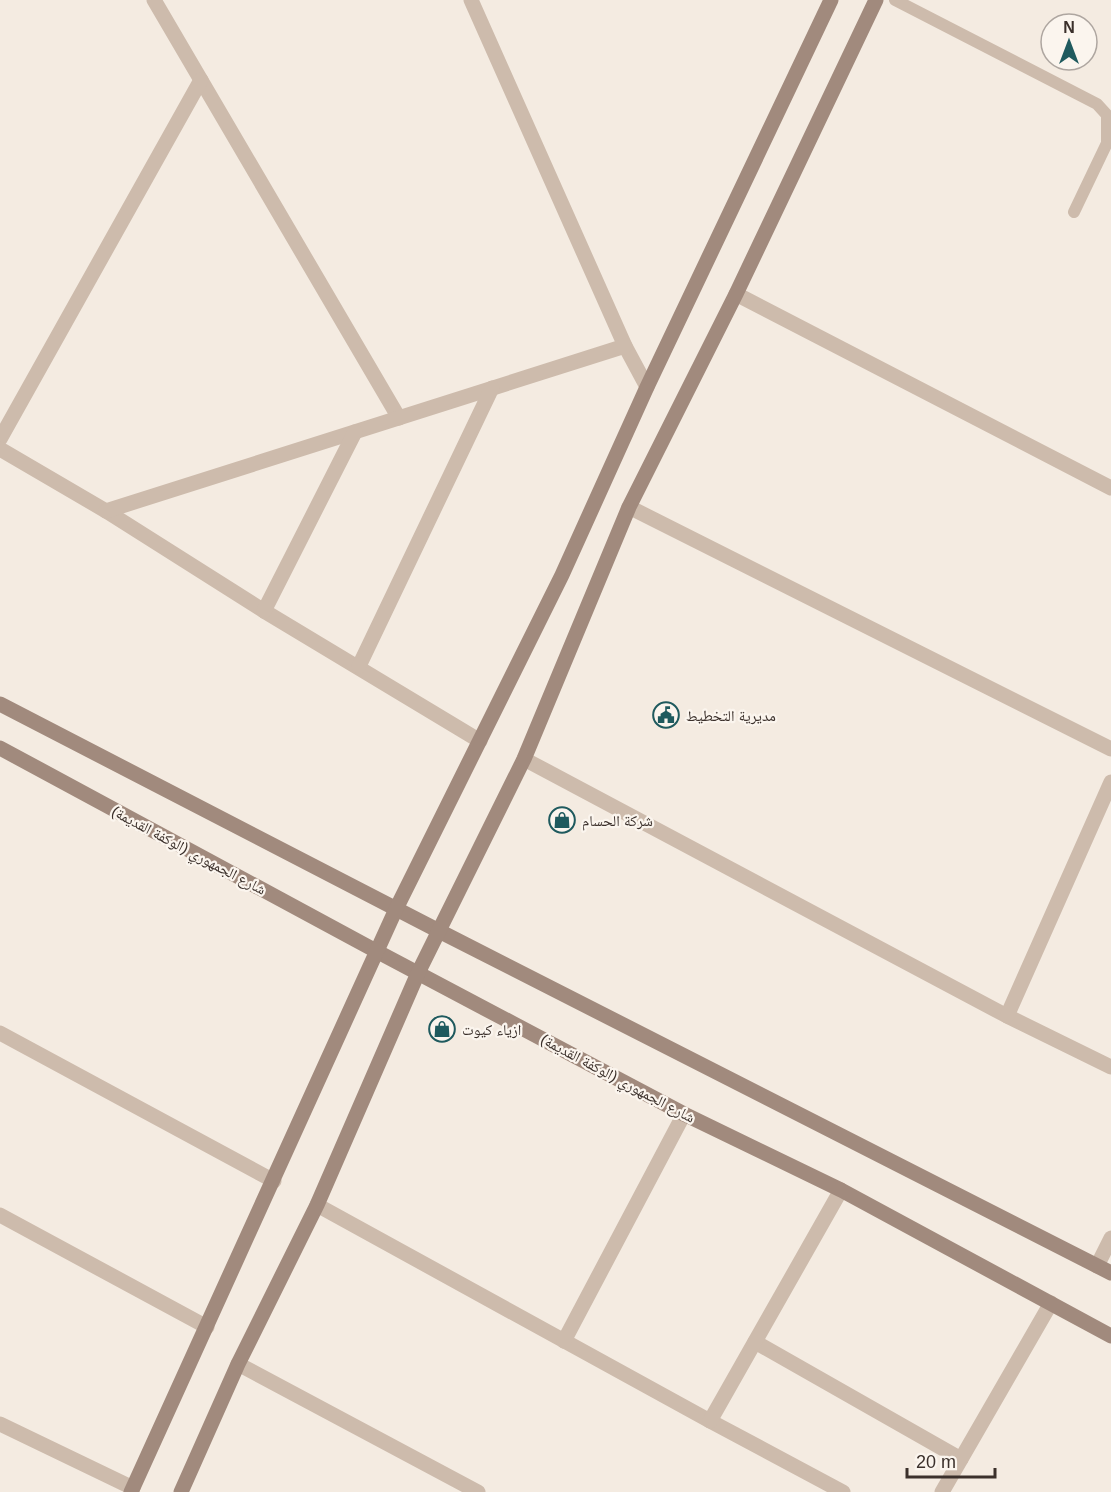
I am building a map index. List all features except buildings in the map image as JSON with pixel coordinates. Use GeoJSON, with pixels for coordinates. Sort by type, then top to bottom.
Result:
{"type":"FeatureCollection","features":[{"type":"Feature","properties":{"kind":"main road"},"geometry":{"type":"LineString","coordinates":[[132,1490],[396,909],[562,575],[647,387],[831,0]]}},
{"type":"Feature","properties":{"kind":"main road"},"geometry":{"type":"LineString","coordinates":[[181,1492],[238,1364],[317,1205],[418,973],[524,759],[629,507],[736,294],[876,0]]}},
{"type":"Feature","properties":{"kind":"main road"},"geometry":{"type":"LineString","coordinates":[[0,704],[396,909],[1111,1273]]}},
{"type":"Feature","properties":{"kind":"main road","name":"شارع الجمهوري (الوكفة القديمة)"},"geometry":{"type":"LineString","coordinates":[[0,748],[684,1114],[841,1190],[1111,1336]]}},
{"type":"Feature","properties":{"kind":"street"},"geometry":{"type":"LineString","coordinates":[[154,0],[399,418]]}},
{"type":"Feature","properties":{"kind":"street"},"geometry":{"type":"LineString","coordinates":[[471,0],[626,346],[647,387]]}},
{"type":"Feature","properties":{"kind":"street"},"geometry":{"type":"LineString","coordinates":[[0,439],[201,80]]}},
{"type":"Feature","properties":{"kind":"street"},"geometry":{"type":"LineString","coordinates":[[736,294],[1111,488]]}},
{"type":"Feature","properties":{"kind":"street"},"geometry":{"type":"LineString","coordinates":[[106,511],[626,346]]}},
{"type":"Feature","properties":{"kind":"street"},"geometry":{"type":"LineString","coordinates":[[359,666],[492,388]]}},
{"type":"Feature","properties":{"kind":"street"},"geometry":{"type":"LineString","coordinates":[[264,611],[355,432]]}},
{"type":"Feature","properties":{"kind":"street"},"geometry":{"type":"LineString","coordinates":[[0,449],[106,511],[264,611],[359,666],[480,741]]}},
{"type":"Feature","properties":{"kind":"street"},"geometry":{"type":"LineString","coordinates":[[629,507],[1111,749]]}},
{"type":"Feature","properties":{"kind":"street"},"geometry":{"type":"LineString","coordinates":[[524,759],[1007,1016],[1111,1068]]}},
{"type":"Feature","properties":{"kind":"street"},"geometry":{"type":"LineString","coordinates":[[1007,1016],[1111,782]]}},
{"type":"Feature","properties":{"kind":"street"},"geometry":{"type":"LineString","coordinates":[[0,1034],[274,1181]]}},
{"type":"Feature","properties":{"kind":"street"},"geometry":{"type":"LineString","coordinates":[[564,1341],[684,1114]]}},
{"type":"Feature","properties":{"kind":"street"},"geometry":{"type":"LineString","coordinates":[[710,1421],[841,1190]]}},
{"type":"Feature","properties":{"kind":"street"},"geometry":{"type":"LineString","coordinates":[[317,1205],[843,1492]]}},
{"type":"Feature","properties":{"kind":"street"},"geometry":{"type":"LineString","coordinates":[[0,1215],[207,1327]]}},
{"type":"Feature","properties":{"kind":"street"},"geometry":{"type":"LineString","coordinates":[[1096,1266],[1111,1238]]}},
{"type":"Feature","properties":{"kind":"street"},"geometry":{"type":"LineString","coordinates":[[942,1492],[1051,1303]]}},
{"type":"Feature","properties":{"kind":"street"},"geometry":{"type":"LineString","coordinates":[[755,1342],[961,1459]]}},
{"type":"Feature","properties":{"kind":"street"},"geometry":{"type":"LineString","coordinates":[[238,1364],[478,1492]]}},
{"type":"Feature","properties":{"kind":"street"},"geometry":{"type":"LineString","coordinates":[[0,1424],[132,1490]]}},
{"type":"Feature","properties":{"kind":"lane"},"geometry":{"type":"LineString","coordinates":[[895,0],[1097,104],[1107,115],[1107,143],[1074,212]]}},
{"type":"Feature","properties":{"kind":"place","name":"مديرية التخطيط"},"geometry":{"type":"Point","coordinates":[666,715]}},
{"type":"Feature","properties":{"kind":"place","name":"شركة الحسام"},"geometry":{"type":"Point","coordinates":[562,820]}},
{"type":"Feature","properties":{"kind":"place","name":"ازياء كيوت"},"geometry":{"type":"Point","coordinates":[442,1029]}}]}
